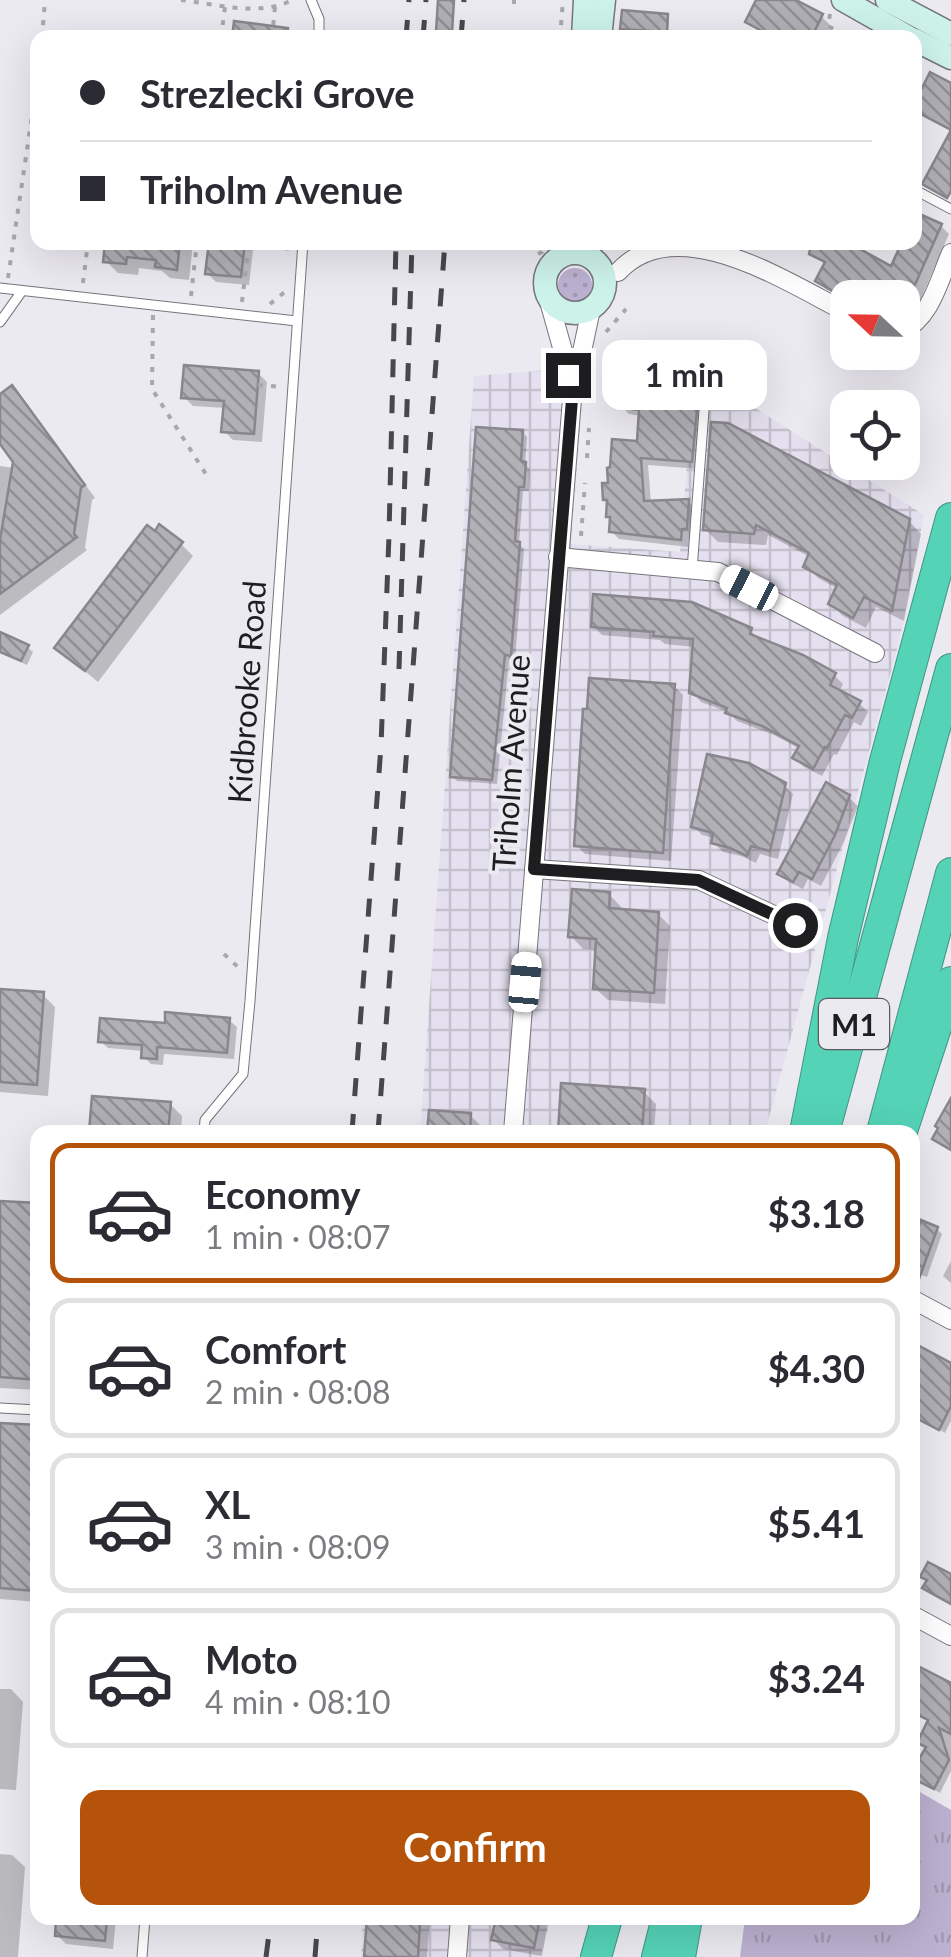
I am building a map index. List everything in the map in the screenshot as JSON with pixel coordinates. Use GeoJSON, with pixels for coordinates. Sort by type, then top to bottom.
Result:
{"type":"FeatureCollection","features":[{"type":"Feature","properties":{"kind":"highway"},"geometry":{"type":"LineString","coordinates":[[806,1125],[880,779],[951,518]]}},
{"type":"Feature","properties":{"kind":"highway","name":"M1"},"geometry":{"type":"LineString","coordinates":[[826,1125],[951,669]]}},
{"type":"Feature","properties":{"kind":"highway","name":"M1"},"geometry":{"type":"LineString","coordinates":[[884,1125],[951,874]]}},
{"type":"Feature","properties":{"kind":"highway"},"geometry":{"type":"LineString","coordinates":[[903,1125],[951,982]]}},
{"type":"Feature","properties":{"kind":"highway"},"geometry":{"type":"LineString","coordinates":[[594,1957],[605,1925]]}},
{"type":"Feature","properties":{"kind":"highway"},"geometry":{"type":"LineString","coordinates":[[657,1957],[666,1925]]}},
{"type":"Feature","properties":{"kind":"highway"},"geometry":{"type":"LineString","coordinates":[[680,1957],[686,1925]]}},
{"type":"Feature","properties":{"kind":"street"},"geometry":{"type":"LineString","coordinates":[[583,30],[585,0]]}},
{"type":"Feature","properties":{"kind":"street"},"geometry":{"type":"LineString","coordinates":[[601,30],[604,0]]}},
{"type":"Feature","properties":{"kind":"street"},"geometry":{"type":"LineString","coordinates":[[887,0],[912,30]]}},
{"type":"Feature","properties":{"kind":"street"},"geometry":{"type":"LineString","coordinates":[[837,4],[905,30]]}},
{"type":"Feature","properties":{"kind":"street"},"geometry":{"type":"LineString","coordinates":[[922,34],[951,34]]}},
{"type":"Feature","properties":{"kind":"street"},"geometry":{"type":"LineString","coordinates":[[922,39],[951,58]]}},
{"type":"Feature","properties":{"kind":"street"},"geometry":{"type":"LineString","coordinates":[[544,273],[557,250]]}},
{"type":"Feature","properties":{"kind":"street"},"geometry":{"type":"LineString","coordinates":[[544,273],[553,262],[570,253],[602,261],[656,250]]}},
{"type":"Feature","properties":{"kind":"street"},"geometry":{"type":"LineString","coordinates":[[711,250],[747,262],[830,305]]}},
{"type":"Feature","properties":{"kind":"street"},"geometry":{"type":"LineString","coordinates":[[920,318],[951,253]]}},
{"type":"Feature","properties":{"kind":"street"},"geometry":{"type":"LineString","coordinates":[[544,273],[556,306],[569,313],[584,312],[602,298],[605,290],[602,261]]}},
{"type":"Feature","properties":{"kind":"street","name":"Triholm Avenue"},"geometry":{"type":"LineString","coordinates":[[544,273],[572,399]]}},
{"type":"Feature","properties":{"kind":"street","name":"Triholm Avenue"},"geometry":{"type":"LineString","coordinates":[[514,1125],[572,399],[591,309]]}},
{"type":"Feature","properties":{"kind":"street"},"geometry":{"type":"LineString","coordinates":[[558,558],[718,572],[876,653]]}},
{"type":"Feature","properties":{"kind":"street"},"geometry":{"type":"LineString","coordinates":[[534,869],[698,880],[795,925]]}},
{"type":"Feature","properties":{"kind":"street"},"geometry":{"type":"LineString","coordinates":[[920,1303],[951,1320]]}},
{"type":"Feature","properties":{"kind":"street"},"geometry":{"type":"LineString","coordinates":[[920,1620],[951,1636]]}},
{"type":"Feature","properties":{"kind":"street"},"geometry":{"type":"LineString","coordinates":[[458,1957],[460,1925]]}},
{"type":"Feature","properties":{"kind":"lane"},"geometry":{"type":"LineString","coordinates":[[311,0],[319,30]]}},
{"type":"Feature","properties":{"kind":"lane"},"geometry":{"type":"LineString","coordinates":[[922,194],[951,209]]}},
{"type":"Feature","properties":{"kind":"lane","name":"Kidbrooke Road"},"geometry":{"type":"LineString","coordinates":[[205,1125],[242,1074],[302,250]]}},
{"type":"Feature","properties":{"kind":"lane"},"geometry":{"type":"LineString","coordinates":[[2,289],[297,322]]}},
{"type":"Feature","properties":{"kind":"lane"},"geometry":{"type":"LineString","coordinates":[[0,322],[22,291]]}},
{"type":"Feature","properties":{"kind":"lane"},"geometry":{"type":"LineString","coordinates":[[692,570],[706,384]]}},
{"type":"Feature","properties":{"kind":"lane"},"geometry":{"type":"LineString","coordinates":[[0,1408],[30,1410]]}},
{"type":"Feature","properties":{"kind":"lane"},"geometry":{"type":"LineString","coordinates":[[142,1957],[145,1925]]}},
{"type":"Feature","properties":{"kind":"path"},"geometry":{"type":"LineString","coordinates":[[43,30],[46,0]]}},
{"type":"Feature","properties":{"kind":"path"},"geometry":{"type":"LineString","coordinates":[[180,0],[276,7],[292,0]]}},
{"type":"Feature","properties":{"kind":"path"},"geometry":{"type":"LineString","coordinates":[[561,30],[563,0]]}},
{"type":"Feature","properties":{"kind":"path"},"geometry":{"type":"LineString","coordinates":[[835,30],[828,26],[837,4]]}},
{"type":"Feature","properties":{"kind":"path"},"geometry":{"type":"LineString","coordinates":[[222,30],[225,5]]}},
{"type":"Feature","properties":{"kind":"path"},"geometry":{"type":"LineString","coordinates":[[273,30],[276,7]]}},
{"type":"Feature","properties":{"kind":"path"},"geometry":{"type":"LineString","coordinates":[[2,289],[8,275],[30,128]]}},
{"type":"Feature","properties":{"kind":"path"},"geometry":{"type":"LineString","coordinates":[[83,283],[87,250]]}},
{"type":"Feature","properties":{"kind":"path"},"geometry":{"type":"LineString","coordinates":[[185,295],[191,296],[197,250]]}},
{"type":"Feature","properties":{"kind":"path"},"geometry":{"type":"LineString","coordinates":[[247,250],[242,302],[250,303]]}},
{"type":"Feature","properties":{"kind":"path"},"geometry":{"type":"LineString","coordinates":[[543,250],[544,273]]}},
{"type":"Feature","properties":{"kind":"path"},"geometry":{"type":"LineString","coordinates":[[0,274],[8,275]]}},
{"type":"Feature","properties":{"kind":"path"},"geometry":{"type":"LineString","coordinates":[[264,307],[275,302],[289,283]]}},
{"type":"Feature","properties":{"kind":"path"},"geometry":{"type":"LineString","coordinates":[[153,306],[152,389],[209,479]]}},
{"type":"Feature","properties":{"kind":"path"},"geometry":{"type":"LineString","coordinates":[[596,343],[626,310]]}},
{"type":"Feature","properties":{"kind":"path"},"geometry":{"type":"LineString","coordinates":[[258,385],[282,387]]}},
{"type":"Feature","properties":{"kind":"path"},"geometry":{"type":"LineString","coordinates":[[586,463],[590,420]]}},
{"type":"Feature","properties":{"kind":"path"},"geometry":{"type":"LineString","coordinates":[[581,536],[585,482]]}},
{"type":"Feature","properties":{"kind":"shaded area"},"geometry":{"type":"Polygon","coordinates":[[[585,367],[571,544],[680,552],[687,463],[693,463],[700,373],[830,455],[830,480],[869,480],[924,515],[899,642],[767,1125],[420,1125],[474,376],[585,367]]]}},
{"type":"Feature","properties":{"kind":"shaded area"},"geometry":{"type":"Polygon","coordinates":[[[363,1925],[549,1925],[540,1957],[361,1957],[363,1925]]]}},
{"type":"Feature","properties":{"kind":"green space"},"geometry":{"type":"Polygon","coordinates":[[[575,268],[587,273],[592,285],[587,297],[575,302],[563,297],[558,285],[563,273],[575,268]]]}},
{"type":"Feature","properties":{"kind":"green space"},"geometry":{"type":"Polygon","coordinates":[[[920,1792],[951,1810],[951,1957],[740,1957],[744,1925],[920,1925],[920,1792]]]}},
{"type":"Feature","properties":{"kind":"building"},"geometry":{"type":"Polygon","coordinates":[[[438,0],[454,0],[452,30],[436,30],[438,0]]]}},
{"type":"Feature","properties":{"kind":"building"},"geometry":{"type":"Polygon","coordinates":[[[756,0],[796,0],[823,14],[815,30],[760,30],[745,22],[756,0]]]}},
{"type":"Feature","properties":{"kind":"building"},"geometry":{"type":"Polygon","coordinates":[[[622,10],[668,14],[667,30],[620,29],[622,10]]]}},
{"type":"Feature","properties":{"kind":"building"},"geometry":{"type":"Polygon","coordinates":[[[234,21],[288,28],[288,30],[233,30],[234,21]]]}},
{"type":"Feature","properties":{"kind":"building"},"geometry":{"type":"Polygon","coordinates":[[[930,72],[951,83],[951,130],[922,115],[922,88],[930,72]]]}},
{"type":"Feature","properties":{"kind":"building"},"geometry":{"type":"Polygon","coordinates":[[[951,130],[951,191],[947,198],[922,184],[951,130]]]}},
{"type":"Feature","properties":{"kind":"building"},"geometry":{"type":"Polygon","coordinates":[[[922,215],[942,224],[917,280],[830,280],[830,290],[815,281],[825,262],[809,254],[810,250],[862,250],[891,266],[898,250],[922,250],[922,215]]]}},
{"type":"Feature","properties":{"kind":"building"},"geometry":{"type":"Polygon","coordinates":[[[104,250],[179,250],[177,270],[155,267],[156,260],[127,257],[126,264],[103,262],[104,250]]]}},
{"type":"Feature","properties":{"kind":"building"},"geometry":{"type":"Polygon","coordinates":[[[208,250],[244,250],[241,277],[205,274],[208,250]]]}},
{"type":"Feature","properties":{"kind":"building"},"geometry":{"type":"Polygon","coordinates":[[[184,365],[259,371],[254,434],[221,432],[224,401],[181,398],[184,365]]]}},
{"type":"Feature","properties":{"kind":"building"},"geometry":{"type":"Polygon","coordinates":[[[639,366],[701,370],[692,462],[641,458],[644,501],[689,499],[687,529],[682,529],[681,540],[609,532],[610,517],[606,517],[602,483],[608,483],[612,439],[637,441],[639,410],[618,407],[623,394],[637,395],[639,366]]]}},
{"type":"Feature","properties":{"kind":"building"},"geometry":{"type":"Polygon","coordinates":[[[12,385],[85,485],[81,488],[74,534],[77,537],[0,594],[0,540],[13,462],[0,444],[0,394],[12,385]]]}},
{"type":"Feature","properties":{"kind":"building"},"geometry":{"type":"Polygon","coordinates":[[[711,422],[728,423],[910,519],[892,611],[864,597],[853,618],[828,604],[837,585],[803,567],[809,553],[756,525],[754,534],[703,530],[711,422]]]}},
{"type":"Feature","properties":{"kind":"building"},"geometry":{"type":"Polygon","coordinates":[[[476,427],[523,430],[521,461],[526,462],[524,487],[519,487],[515,541],[520,542],[511,656],[505,655],[492,780],[450,777],[476,427]]]}},
{"type":"Feature","properties":{"kind":"building"},"geometry":{"type":"Polygon","coordinates":[[[159,524],[183,542],[85,671],[54,648],[147,525],[155,531],[159,524]]]}},
{"type":"Feature","properties":{"kind":"building"},"geometry":{"type":"Polygon","coordinates":[[[593,594],[692,602],[752,628],[750,634],[836,673],[830,685],[861,701],[852,718],[845,715],[813,769],[792,758],[799,746],[689,693],[693,639],[591,627],[593,594]]]}},
{"type":"Feature","properties":{"kind":"building"},"geometry":{"type":"Polygon","coordinates":[[[0,632],[29,645],[21,661],[0,652],[0,632]]]}},
{"type":"Feature","properties":{"kind":"building"},"geometry":{"type":"Polygon","coordinates":[[[589,678],[675,684],[663,853],[574,846],[583,709],[587,709],[589,678]]]}},
{"type":"Feature","properties":{"kind":"building"},"geometry":{"type":"Polygon","coordinates":[[[707,754],[749,763],[786,783],[770,851],[751,846],[747,856],[711,843],[713,833],[691,827],[707,754]]]}},
{"type":"Feature","properties":{"kind":"building"},"geometry":{"type":"Polygon","coordinates":[[[826,782],[850,795],[812,879],[799,872],[793,882],[777,874],[826,782]]]}},
{"type":"Feature","properties":{"kind":"building"},"geometry":{"type":"Polygon","coordinates":[[[572,889],[610,892],[609,908],[659,912],[654,993],[593,989],[596,939],[568,937],[572,889]]]}},
{"type":"Feature","properties":{"kind":"building"},"geometry":{"type":"Polygon","coordinates":[[[0,989],[44,992],[37,1085],[0,1082],[0,989]]]}},
{"type":"Feature","properties":{"kind":"building"},"geometry":{"type":"Polygon","coordinates":[[[165,1012],[230,1018],[227,1053],[157,1047],[157,1059],[141,1058],[142,1045],[98,1042],[100,1018],[165,1023],[165,1012]]]}},
{"type":"Feature","properties":{"kind":"building"},"geometry":{"type":"Polygon","coordinates":[[[561,1083],[645,1089],[642,1125],[558,1125],[561,1083]]]}},
{"type":"Feature","properties":{"kind":"building"},"geometry":{"type":"Polygon","coordinates":[[[92,1096],[171,1102],[169,1125],[90,1125],[92,1096]]]}},
{"type":"Feature","properties":{"kind":"building"},"geometry":{"type":"Polygon","coordinates":[[[951,1098],[951,1150],[932,1139],[951,1098]]]}},
{"type":"Feature","properties":{"kind":"building"},"geometry":{"type":"Polygon","coordinates":[[[429,1110],[471,1113],[470,1125],[428,1125],[429,1110]]]}},
{"type":"Feature","properties":{"kind":"building"},"geometry":{"type":"Polygon","coordinates":[[[0,1201],[30,1203],[30,1379],[0,1377],[0,1201]]]}},
{"type":"Feature","properties":{"kind":"building"},"geometry":{"type":"Polygon","coordinates":[[[920,1223],[938,1227],[920,1276],[920,1223]]]}},
{"type":"Feature","properties":{"kind":"building"},"geometry":{"type":"Polygon","coordinates":[[[920,1346],[951,1363],[951,1406],[939,1430],[920,1420],[920,1346]]]}},
{"type":"Feature","properties":{"kind":"building"},"geometry":{"type":"Polygon","coordinates":[[[0,1423],[30,1425],[30,1591],[0,1588],[0,1423]]]}},
{"type":"Feature","properties":{"kind":"building"},"geometry":{"type":"Polygon","coordinates":[[[928,1562],[951,1574],[951,1604],[922,1588],[927,1580],[920,1577],[928,1562]]]}},
{"type":"Feature","properties":{"kind":"building"},"geometry":{"type":"Polygon","coordinates":[[[920,1667],[951,1683],[951,1734],[939,1728],[949,1760],[934,1789],[920,1782],[920,1757],[926,1747],[920,1744],[920,1737],[928,1720],[920,1716],[920,1667]]]}},
{"type":"Feature","properties":{"kind":"building"},"geometry":{"type":"Polygon","coordinates":[[[56,1925],[106,1925],[105,1941],[55,1936],[56,1925]]]}},
{"type":"Feature","properties":{"kind":"building"},"geometry":{"type":"Polygon","coordinates":[[[366,1925],[420,1925],[418,1957],[364,1957],[366,1925]]]}},
{"type":"Feature","properties":{"kind":"building"},"geometry":{"type":"Polygon","coordinates":[[[494,1925],[539,1925],[534,1948],[491,1940],[494,1925]]]}},
{"type":"Feature","properties":{"kind":"railway"},"geometry":{"type":"LineString","coordinates":[[407,30],[409,0]]}},
{"type":"Feature","properties":{"kind":"railway"},"geometry":{"type":"LineString","coordinates":[[424,30],[426,0]]}},
{"type":"Feature","properties":{"kind":"railway"},"geometry":{"type":"LineString","coordinates":[[462,30],[464,0]]}},
{"type":"Feature","properties":{"kind":"railway"},"geometry":{"type":"LineString","coordinates":[[353,1125],[381,746],[396,250]]}},
{"type":"Feature","properties":{"kind":"railway"},"geometry":{"type":"LineString","coordinates":[[399,669],[412,250]]}},
{"type":"Feature","properties":{"kind":"railway"},"geometry":{"type":"LineString","coordinates":[[379,1125],[444,250]]}},
{"type":"Feature","properties":{"kind":"railway"},"geometry":{"type":"LineString","coordinates":[[266,1957],[270,1925]]}},
{"type":"Feature","properties":{"kind":"railway"},"geometry":{"type":"LineString","coordinates":[[315,1957],[317,1925]]}},
{"type":"Feature","properties":{"kind":"route"},"geometry":{"type":"LineString","coordinates":[[568,375],[572,399],[534,869],[698,880],[795,925]]}}]}
